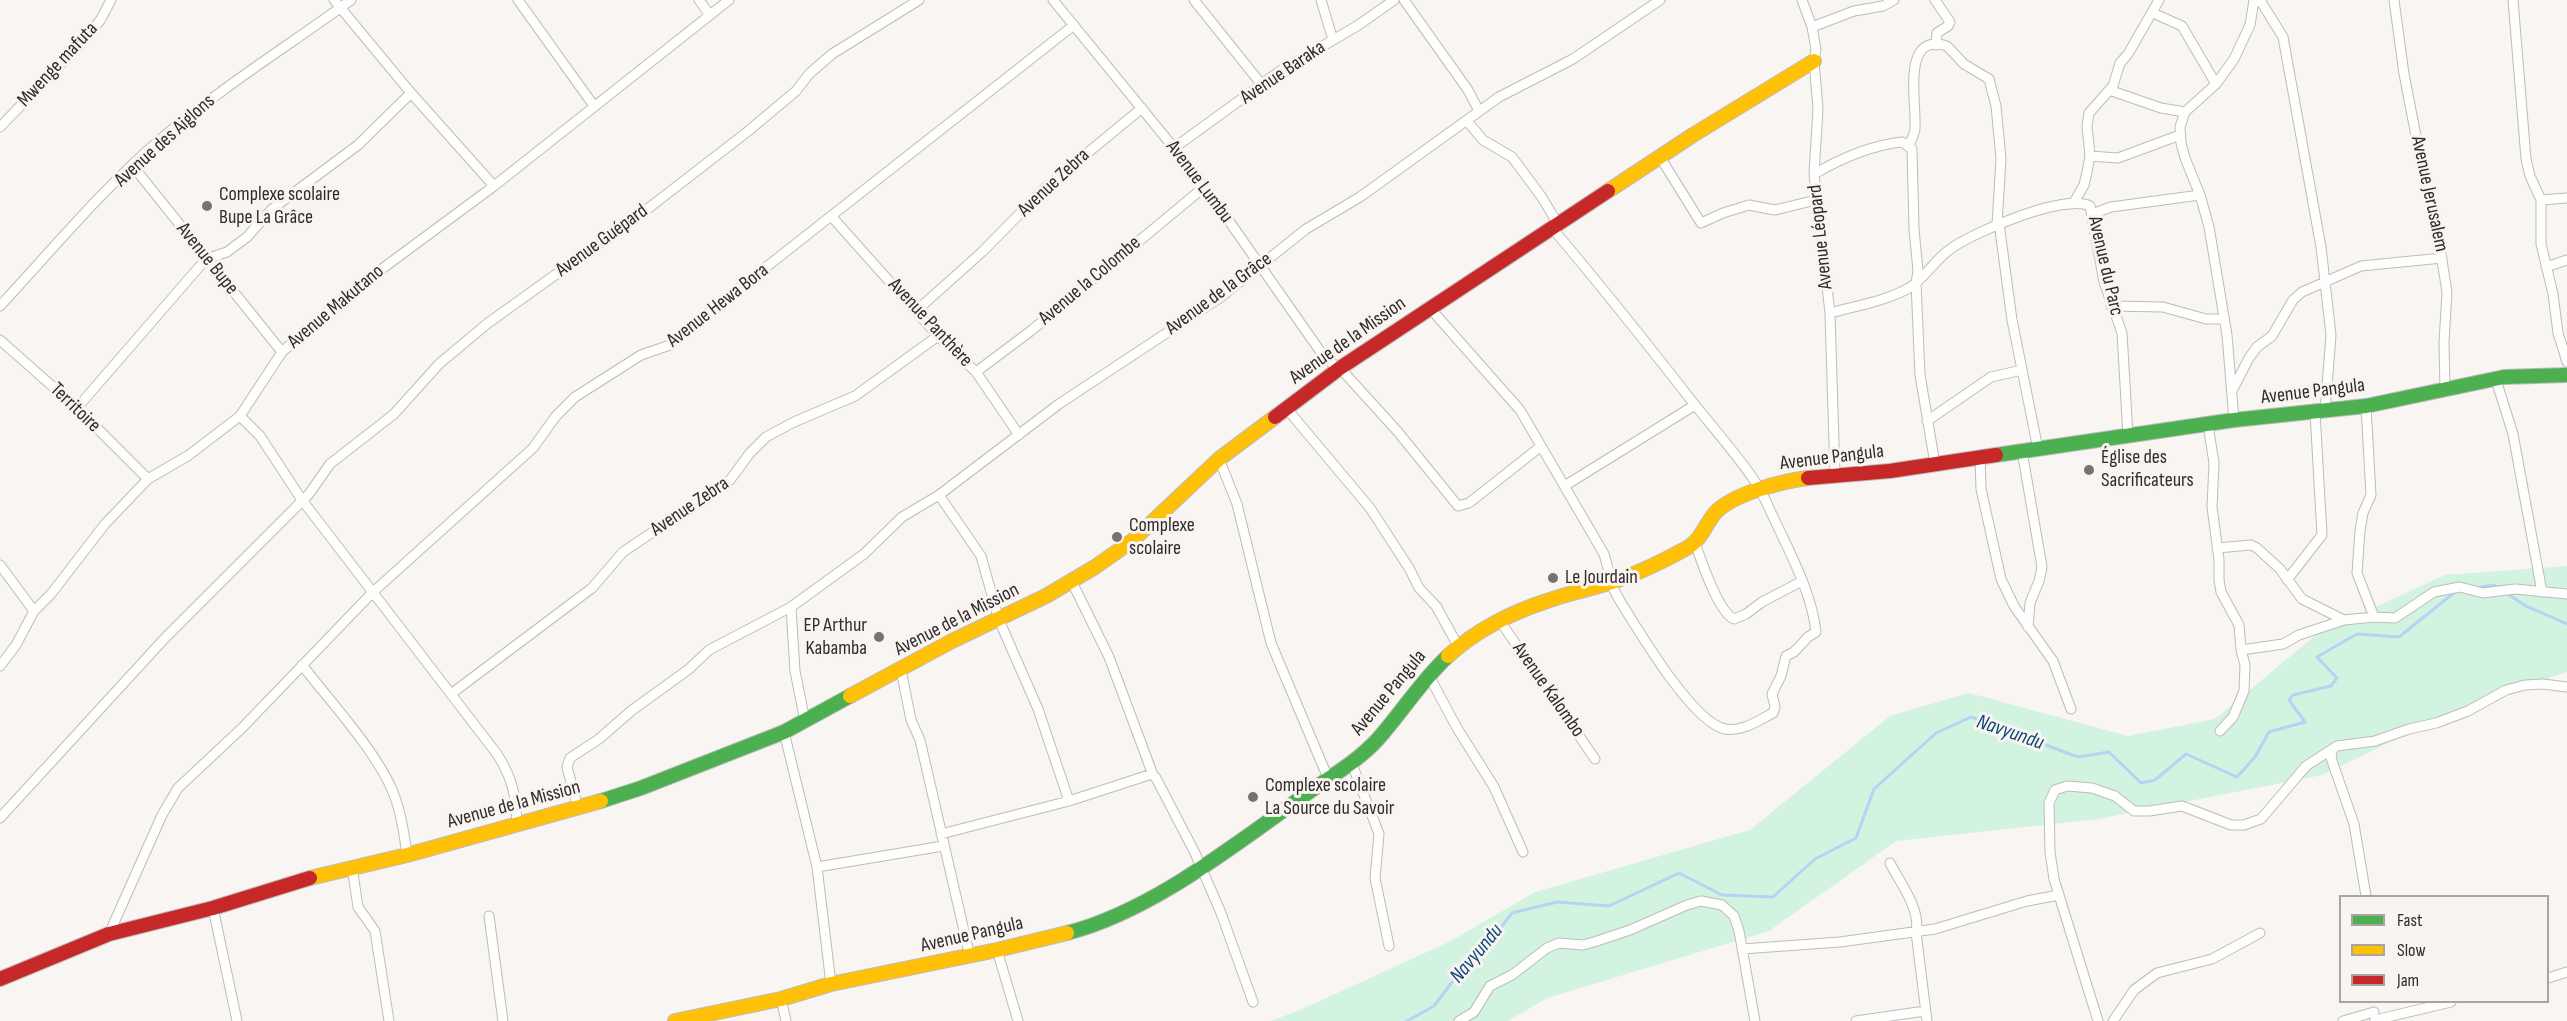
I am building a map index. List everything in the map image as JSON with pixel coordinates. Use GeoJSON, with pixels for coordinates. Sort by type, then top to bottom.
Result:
{"type":"FeatureCollection","features":[{"type":"Feature","properties":{"kind":"street","name":"Mwenge mafuta"},"geometry":{"type":"LineString","coordinates":[[0,127],[95,27],[111,0]]}},
{"type":"Feature","properties":{"kind":"street","name":"Avenue des Aiglons"},"geometry":{"type":"LineString","coordinates":[[0,306],[132,165],[223,89],[337,4],[351,0]]}},
{"type":"Feature","properties":{"kind":"street"},"geometry":{"type":"LineString","coordinates":[[518,0],[594,106]]}},
{"type":"Feature","properties":{"kind":"street"},"geometry":{"type":"LineString","coordinates":[[699,0],[710,15]]}},
{"type":"Feature","properties":{"kind":"street","name":"Avenue Makutano"},"geometry":{"type":"LineString","coordinates":[[0,666],[16,645],[34,611],[51,594],[105,524],[148,479],[189,455],[240,416],[282,352],[348,294],[494,186],[729,0]]}},
{"type":"Feature","properties":{"kind":"street","name":"Avenue Guépard"},"geometry":{"type":"LineString","coordinates":[[0,818],[165,638],[302,501],[330,464],[394,414],[439,364],[488,324],[650,207],[747,132],[796,91],[832,54],[918,0]]}},
{"type":"Feature","properties":{"kind":"street","name":"Avenue Lumbu"},"geometry":{"type":"LineString","coordinates":[[1053,0],[1174,148],[1320,351],[1330,362],[1340,368],[1398,432],[1458,506],[1469,503],[1540,447]]}},
{"type":"Feature","properties":{"kind":"street"},"geometry":{"type":"LineString","coordinates":[[1194,0],[1262,85]]}},
{"type":"Feature","properties":{"kind":"street"},"geometry":{"type":"LineString","coordinates":[[1321,0],[1333,40]]}},
{"type":"Feature","properties":{"kind":"street","name":"Avenue Baraka"},"geometry":{"type":"LineString","coordinates":[[1174,148],[1304,56],[1358,26],[1394,0]]}},
{"type":"Feature","properties":{"kind":"street"},"geometry":{"type":"LineString","coordinates":[[1404,0],[1468,90],[1479,111]]}},
{"type":"Feature","properties":{"kind":"street","name":"Avenue de la Grâce"},"geometry":{"type":"LineString","coordinates":[[578,808],[567,767],[570,758],[599,739],[631,711],[689,669],[709,650],[791,607],[864,554],[902,516],[939,495],[1059,404],[1221,297],[1306,230],[1360,197],[1505,94],[1573,59],[1660,0]]}},
{"type":"Feature","properties":{"kind":"street","name":"Avenue Léopard"},"geometry":{"type":"LineString","coordinates":[[1802,0],[1812,27],[1816,50],[1814,61],[1818,90],[1816,201],[1830,313],[1835,476]]}},
{"type":"Feature","properties":{"kind":"street"},"geometry":{"type":"LineString","coordinates":[[1812,27],[1854,11],[1883,6],[1894,0]]}},
{"type":"Feature","properties":{"kind":"street"},"geometry":{"type":"LineString","coordinates":[[1935,0],[1950,22],[1937,33],[1936,45]]}},
{"type":"Feature","properties":{"kind":"street"},"geometry":{"type":"LineString","coordinates":[[2073,204],[2086,179],[2090,156],[2087,120],[2093,107],[2115,81],[2115,74],[2120,63],[2128,54],[2159,0]]}},
{"type":"Feature","properties":{"kind":"street"},"geometry":{"type":"LineString","coordinates":[[2234,420],[2224,319],[2209,227],[2200,195],[2185,158],[2180,127],[2185,112],[2216,84],[2242,45],[2250,25],[2254,0]]}},
{"type":"Feature","properties":{"kind":"street"},"geometry":{"type":"LineString","coordinates":[[2260,0],[2283,37],[2288,56],[2320,247],[2331,335],[2320,411],[2322,535],[2287,580]]}},
{"type":"Feature","properties":{"kind":"street","name":"Avenue Jerusalem"},"geometry":{"type":"LineString","coordinates":[[2394,0],[2404,74],[2447,292],[2444,342],[2445,390]]}},
{"type":"Feature","properties":{"kind":"street"},"geometry":{"type":"LineString","coordinates":[[2514,0],[2526,159],[2530,176],[2541,200],[2540,233],[2553,294],[2558,333],[2567,363]]}},
{"type":"Feature","properties":{"kind":"street"},"geometry":{"type":"LineString","coordinates":[[337,4],[411,93],[494,186]]}},
{"type":"Feature","properties":{"kind":"street"},"geometry":{"type":"LineString","coordinates":[[2152,13],[2182,26],[2216,84]]}},
{"type":"Feature","properties":{"kind":"street","name":"Avenue Hewa Bora"},"geometry":{"type":"LineString","coordinates":[[109,934],[169,800],[184,782],[242,728],[373,592],[533,448],[556,416],[575,397],[640,355],[670,345],[940,128],[997,87],[1074,25]]}},
{"type":"Feature","properties":{"kind":"street"},"geometry":{"type":"LineString","coordinates":[[1909,146],[1916,128],[1913,106],[1915,60],[1923,48],[1936,45],[1947,46],[1964,64],[1989,79],[1995,106],[2001,159],[1998,223],[2007,290],[2038,449]]}},
{"type":"Feature","properties":{"kind":"street","name":"Avenue de la Mission"},"geometry":{"type":"LineString","coordinates":[[0,979],[109,934],[213,908],[268,889],[407,855],[578,808],[691,770],[784,732],[952,641],[999,620],[1072,582],[1132,541],[1219,459],[1340,368],[1660,156],[1814,61]]}},
{"type":"Feature","properties":{"kind":"street"},"geometry":{"type":"LineString","coordinates":[[2109,90],[2161,108],[2185,112]]}},
{"type":"Feature","properties":{"kind":"street"},"geometry":{"type":"LineString","coordinates":[[77,408],[206,259],[227,252],[247,237],[272,209],[358,144],[411,93]]}},
{"type":"Feature","properties":{"kind":"street","name":"Avenue Zebra"},"geometry":{"type":"LineString","coordinates":[[916,311],[982,252],[1046,188],[1142,108]]}},
{"type":"Feature","properties":{"kind":"street"},"geometry":{"type":"LineString","coordinates":[[1429,307],[1516,406],[1566,485],[1604,554],[1612,583],[1628,614],[1691,704],[1708,721],[1723,729],[1747,726],[1773,713],[1775,707],[1772,694],[1781,676],[1785,658],[1816,632],[1802,581],[1761,490],[1713,424],[1695,405],[1555,226],[1541,196],[1512,157],[1483,140],[1467,121]]}},
{"type":"Feature","properties":{"kind":"street"},"geometry":{"type":"LineString","coordinates":[[2090,156],[2118,158],[2180,135]]}},
{"type":"Feature","properties":{"kind":"street"},"geometry":{"type":"LineString","coordinates":[[1815,174],[1828,166],[1888,144],[1902,142],[1913,152],[1920,375],[1935,464]]}},
{"type":"Feature","properties":{"kind":"street"},"geometry":{"type":"LineString","coordinates":[[1660,156],[1701,223],[1722,213],[1749,205],[1775,210],[1816,201]]}},
{"type":"Feature","properties":{"kind":"street","name":"Avenue Bupe"},"geometry":{"type":"LineString","coordinates":[[132,165],[282,352]]}},
{"type":"Feature","properties":{"kind":"street","name":"Avenue la Colombe"},"geometry":{"type":"LineString","coordinates":[[976,372],[1032,330],[1203,188]]}},
{"type":"Feature","properties":{"kind":"street"},"geometry":{"type":"LineString","coordinates":[[2092,214],[2111,207],[2200,195]]}},
{"type":"Feature","properties":{"kind":"street"},"geometry":{"type":"LineString","coordinates":[[2541,200],[2567,198]]}},
{"type":"Feature","properties":{"kind":"street","name":"Avenue du Parc"},"geometry":{"type":"LineString","coordinates":[[1830,313],[1893,294],[1916,283],[1950,249],[1998,223],[2061,205],[2081,203],[2090,206],[2111,306],[2122,333],[2128,436]]}},
{"type":"Feature","properties":{"kind":"street","name":"Avenue Panthère"},"geometry":{"type":"LineString","coordinates":[[832,217],[938,336],[976,372],[1019,435]]}},
{"type":"Feature","properties":{"kind":"street"},"geometry":{"type":"LineString","coordinates":[[2231,391],[2248,358],[2257,346],[2272,336],[2293,300],[2302,292],[2361,266],[2442,258]]}},
{"type":"Feature","properties":{"kind":"street"},"geometry":{"type":"LineString","coordinates":[[2546,267],[2567,261]]}},
{"type":"Feature","properties":{"kind":"street"},"geometry":{"type":"LineString","coordinates":[[2111,306],[2163,307],[2206,319],[2224,319]]}},
{"type":"Feature","properties":{"kind":"street","name":"Avenue Zebra"},"geometry":{"type":"LineString","coordinates":[[451,694],[592,588],[623,552],[730,480],[750,453],[766,438],[794,422],[855,396],[938,336]]}},
{"type":"Feature","properties":{"kind":"street","name":"Territoire"},"geometry":{"type":"LineString","coordinates":[[0,340],[77,408],[148,479]]}},
{"type":"Feature","properties":{"kind":"street"},"geometry":{"type":"LineString","coordinates":[[1927,421],[1991,377],[2022,370]]}},
{"type":"Feature","properties":{"kind":"street","name":"Avenue Pangula"},"geometry":{"type":"LineString","coordinates":[[675,1021],[781,999],[831,984],[970,957],[1073,931],[1113,916],[1201,869],[1328,778],[1352,764],[1378,739],[1428,674],[1458,646],[1500,621],[1564,595],[1612,583],[1695,543],[1716,512],[1740,497],[1793,480],[1935,464],[2234,420],[2366,406],[2522,375],[2567,375]]}},
{"type":"Feature","properties":{"kind":"street"},"geometry":{"type":"LineString","coordinates":[[2496,380],[2513,434],[2542,592]]}},
{"type":"Feature","properties":{"kind":"street"},"geometry":{"type":"LineString","coordinates":[[1566,485],[1695,405]]}},
{"type":"Feature","properties":{"kind":"street"},"geometry":{"type":"LineString","coordinates":[[2366,406],[2371,495],[2363,513],[2360,531],[2358,573],[2374,617]]}},
{"type":"Feature","properties":{"kind":"street"},"geometry":{"type":"LineString","coordinates":[[1287,409],[1370,508],[1409,568],[1419,588],[1436,606],[1458,646]]}},
{"type":"Feature","properties":{"kind":"street"},"geometry":{"type":"LineString","coordinates":[[240,416],[260,436],[302,501],[489,743],[508,771],[516,801],[517,823]]}},
{"type":"Feature","properties":{"kind":"street"},"geometry":{"type":"LineString","coordinates":[[2208,425],[2214,463],[2211,507],[2220,586],[2239,625],[2245,665],[2244,691],[2233,717],[2220,731]]}},
{"type":"Feature","properties":{"kind":"street"},"geometry":{"type":"LineString","coordinates":[[2022,451],[2042,567],[2030,603],[2028,627]]}},
{"type":"Feature","properties":{"kind":"street"},"geometry":{"type":"LineString","coordinates":[[1980,457],[1980,489],[2001,579],[2028,627],[2053,661],[2071,709]]}},
{"type":"Feature","properties":{"kind":"street"},"geometry":{"type":"LineString","coordinates":[[1219,459],[1230,481],[1240,514],[1271,643],[1328,778]]}},
{"type":"Feature","properties":{"kind":"street"},"geometry":{"type":"LineString","coordinates":[[939,495],[981,555],[999,620],[1038,709],[1069,801]]}},
{"type":"Feature","properties":{"kind":"street"},"geometry":{"type":"LineString","coordinates":[[1695,543],[1718,598],[1727,614],[1734,619],[1802,581]]}},
{"type":"Feature","properties":{"kind":"street"},"geometry":{"type":"LineString","coordinates":[[2217,548],[2251,545],[2265,554],[2302,599],[2344,620]]}},
{"type":"Feature","properties":{"kind":"street"},"geometry":{"type":"LineString","coordinates":[[0,565],[34,611]]}},
{"type":"Feature","properties":{"kind":"street"},"geometry":{"type":"LineString","coordinates":[[1072,582],[1109,657],[1154,776],[1195,853],[1221,913],[1253,1002]]}},
{"type":"Feature","properties":{"kind":"street"},"geometry":{"type":"LineString","coordinates":[[2241,650],[2283,644],[2299,635],[2344,620],[2374,617],[2395,618],[2434,592],[2460,587],[2483,593],[2514,589],[2567,594]]}},
{"type":"Feature","properties":{"kind":"street"},"geometry":{"type":"LineString","coordinates":[[791,607],[795,671],[805,721]]}},
{"type":"Feature","properties":{"kind":"street","name":"Avenue Kalombo"},"geometry":{"type":"LineString","coordinates":[[1500,621],[1595,759]]}},
{"type":"Feature","properties":{"kind":"street"},"geometry":{"type":"LineString","coordinates":[[303,665],[353,731],[392,789],[404,831],[407,855]]}},
{"type":"Feature","properties":{"kind":"street"},"geometry":{"type":"LineString","coordinates":[[901,670],[911,720],[920,740],[970,957]]}},
{"type":"Feature","properties":{"kind":"street"},"geometry":{"type":"LineString","coordinates":[[1428,674],[1457,728],[1494,787],[1523,852]]}},
{"type":"Feature","properties":{"kind":"street"},"geometry":{"type":"LineString","coordinates":[[2098,1021],[2059,895],[2050,852],[2049,803],[2052,793],[2058,788],[2073,786],[2101,790],[2115,796],[2134,811],[2182,806],[2238,826],[2261,819],[2306,766],[2343,744],[2375,741],[2436,723],[2468,711],[2511,689],[2534,684],[2567,687]]}},
{"type":"Feature","properties":{"kind":"street"},"geometry":{"type":"LineString","coordinates":[[784,732],[817,867],[831,984]]}},
{"type":"Feature","properties":{"kind":"street"},"geometry":{"type":"LineString","coordinates":[[2332,752],[2331,758],[2355,824],[2366,895]]}},
{"type":"Feature","properties":{"kind":"street"},"geometry":{"type":"LineString","coordinates":[[1352,764],[1379,834],[1375,878],[1389,946]]}},
{"type":"Feature","properties":{"kind":"street"},"geometry":{"type":"LineString","coordinates":[[941,834],[1069,801],[1149,774],[1154,776]]}},
{"type":"Feature","properties":{"kind":"street"},"geometry":{"type":"LineString","coordinates":[[817,867],[943,846]]}},
{"type":"Feature","properties":{"kind":"street"},"geometry":{"type":"LineString","coordinates":[[1856,1021],[1926,1016],[1917,924],[1912,905],[1890,863]]}},
{"type":"Feature","properties":{"kind":"street"},"geometry":{"type":"LineString","coordinates":[[352,867],[358,907],[375,931],[388,1021]]}},
{"type":"Feature","properties":{"kind":"street"},"geometry":{"type":"LineString","coordinates":[[1742,949],[1819,944],[1935,929],[2059,895]]}},
{"type":"Feature","properties":{"kind":"street"},"geometry":{"type":"LineString","coordinates":[[1459,1021],[1474,1012],[1490,986],[1512,975],[1547,948],[1559,943],[1583,945],[1619,935],[1687,905],[1701,902],[1712,903],[1729,910],[1734,916],[1755,1021]]}},
{"type":"Feature","properties":{"kind":"street"},"geometry":{"type":"LineString","coordinates":[[213,908],[237,1021]]}},
{"type":"Feature","properties":{"kind":"street"},"geometry":{"type":"LineString","coordinates":[[489,916],[503,1021]]}},
{"type":"Feature","properties":{"kind":"street"},"geometry":{"type":"LineString","coordinates":[[2113,1021],[2134,990],[2157,973],[2212,959],[2260,933]]}},
{"type":"Feature","properties":{"kind":"street"},"geometry":{"type":"LineString","coordinates":[[997,950],[1018,1021]]}},
{"type":"Feature","properties":{"kind":"street"},"geometry":{"type":"LineString","coordinates":[[2549,977],[2567,972]]}},
{"type":"Feature","properties":{"kind":"street"},"geometry":{"type":"LineString","coordinates":[[781,999],[786,1021]]}},
{"type":"Feature","properties":{"kind":"street"},"geometry":{"type":"LineString","coordinates":[[2374,1003],[2375,1018]]}},
{"type":"Feature","properties":{"kind":"street"},"geometry":{"type":"LineString","coordinates":[[2343,1021],[2375,1018],[2446,1003]]}},
{"type":"Feature","properties":{"kind":"green space"},"geometry":{"type":"Polygon","coordinates":[[[2567,566],[2567,672],[2469,704],[2322,775],[2098,819],[1896,841],[1769,931],[1547,998],[1508,1021],[1271,1021],[1451,941],[1535,892],[1750,830],[1890,716],[1969,693],[2128,736],[2215,719],[2317,634],[2445,575],[2567,566]]]}},
{"type":"Feature","properties":{"kind":"waterway","name":"Navyundu"},"geometry":{"type":"LineString","coordinates":[[2476,588],[2494,585],[2498,588]]}},
{"type":"Feature","properties":{"kind":"waterway","name":"Navyundu"},"geometry":{"type":"LineString","coordinates":[[1407,1021],[1434,1006],[1465,965],[1491,940],[1512,913],[1557,902],[1609,906],[1679,873],[1722,895],[1773,897],[1815,859],[1856,838],[1874,789],[1936,733],[1971,717],[2078,757],[2109,752],[2141,783],[2155,780],[2186,754],[2237,777],[2255,757],[2269,732],[2305,722],[2289,700],[2293,695],[2331,686],[2337,678],[2317,657],[2357,634],[2399,637],[2455,592]]}},
{"type":"Feature","properties":{"kind":"waterway","name":"Navyundu"},"geometry":{"type":"LineString","coordinates":[[2506,593],[2526,606],[2567,624]]}},
{"type":"Feature","properties":{"kind":"traffic: fast"},"geometry":{"type":"LineString","coordinates":[[1996,455],[2234,420],[2366,406],[2504,377],[2567,375]]}},
{"type":"Feature","properties":{"kind":"traffic: fast"},"geometry":{"type":"LineString","coordinates":[[1067,933],[1098,923],[1160,894],[1190,876],[1351,763],[1378,739],[1448,656]]}},
{"type":"Feature","properties":{"kind":"traffic: fast"},"geometry":{"type":"LineString","coordinates":[[601,801],[641,788],[784,732],[850,696]]}},
{"type":"Feature","properties":{"kind":"traffic: slow"},"geometry":{"type":"LineString","coordinates":[[1608,191],[1693,135],[1814,61]]}},
{"type":"Feature","properties":{"kind":"traffic: slow"},"geometry":{"type":"LineString","coordinates":[[850,696],[952,641],[1046,596],[1095,567],[1132,541],[1219,459],[1275,417]]}},
{"type":"Feature","properties":{"kind":"traffic: slow"},"geometry":{"type":"LineString","coordinates":[[1448,656],[1470,638],[1507,617],[1534,605],[1629,576],[1687,548],[1700,536],[1715,513],[1745,494],[1772,485],[1808,478]]}},
{"type":"Feature","properties":{"kind":"traffic: slow"},"geometry":{"type":"LineString","coordinates":[[310,878],[407,855],[601,801]]}},
{"type":"Feature","properties":{"kind":"traffic: slow"},"geometry":{"type":"LineString","coordinates":[[675,1021],[781,999],[831,984],[997,950],[1067,933]]}},
{"type":"Feature","properties":{"kind":"traffic: jam"},"geometry":{"type":"LineString","coordinates":[[1275,417],[1340,368],[1608,191]]}},
{"type":"Feature","properties":{"kind":"traffic: jam"},"geometry":{"type":"LineString","coordinates":[[1808,478],[1890,471],[1996,455]]}},
{"type":"Feature","properties":{"kind":"traffic: jam"},"geometry":{"type":"LineString","coordinates":[[0,979],[109,934],[213,908],[310,878]]}},
{"type":"Feature","properties":{"kind":"place","name":"Complexe scolaire Bupe La Grâce"},"geometry":{"type":"Point","coordinates":[207,206]}},
{"type":"Feature","properties":{"kind":"place","name":"Église des Sacrificateurs"},"geometry":{"type":"Point","coordinates":[2089,470]}},
{"type":"Feature","properties":{"kind":"place","name":"Complexe scolaire"},"geometry":{"type":"Point","coordinates":[1117,537]}},
{"type":"Feature","properties":{"kind":"place","name":"Le Jourdain"},"geometry":{"type":"Point","coordinates":[1553,578]}},
{"type":"Feature","properties":{"kind":"place","name":"EP Arthur Kabamba"},"geometry":{"type":"Point","coordinates":[879,637]}},
{"type":"Feature","properties":{"kind":"place","name":"Complexe scolaire La Source du Savoir"},"geometry":{"type":"Point","coordinates":[1253,797]}}]}
